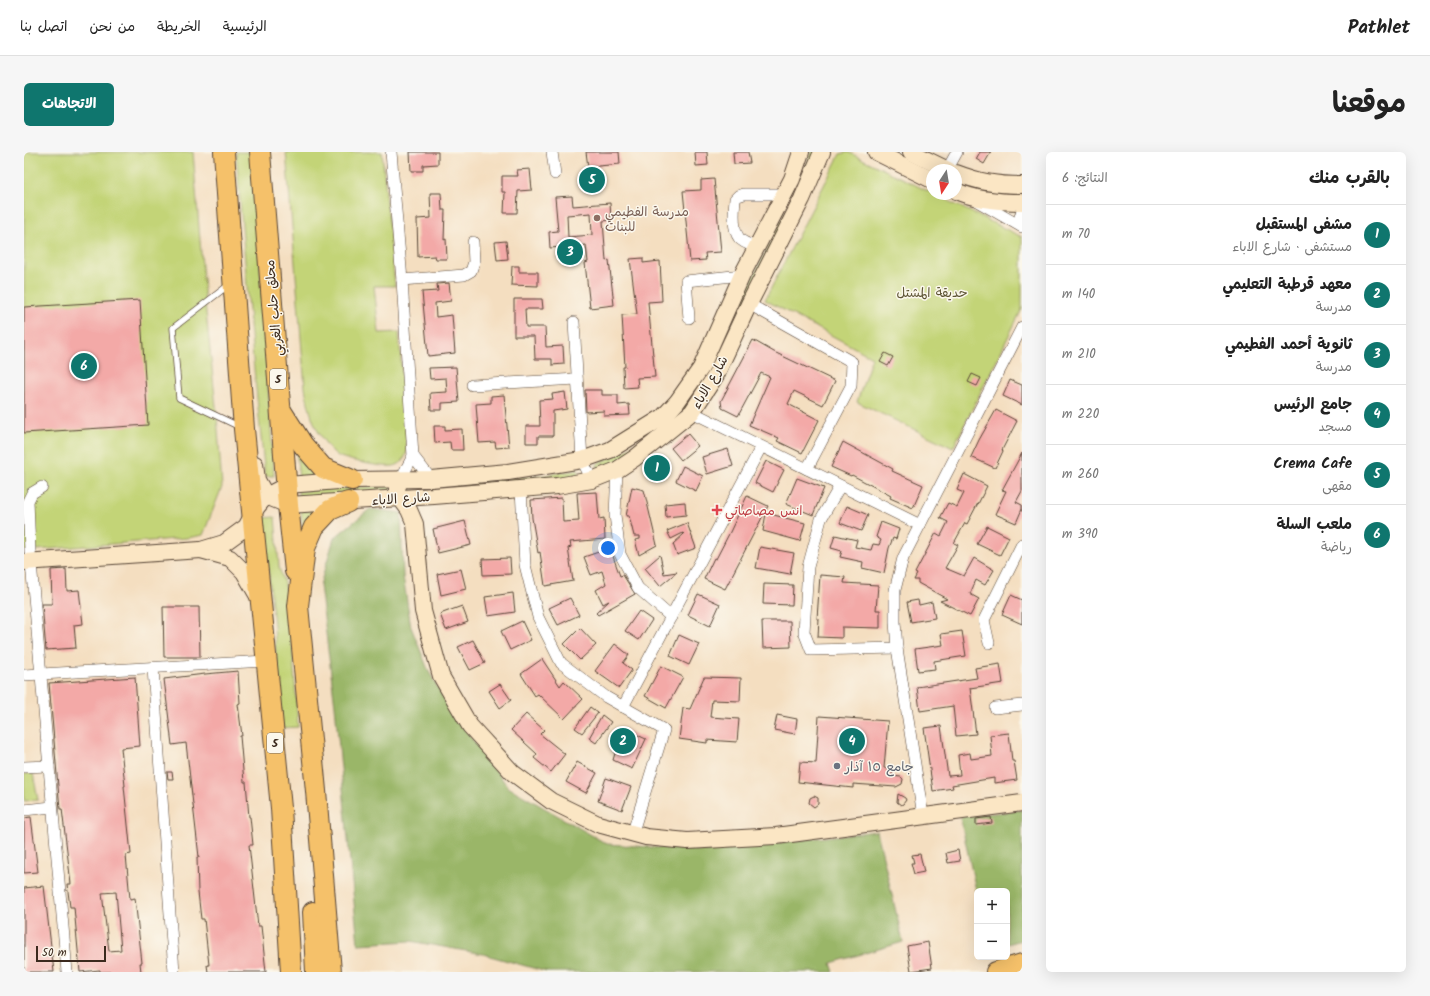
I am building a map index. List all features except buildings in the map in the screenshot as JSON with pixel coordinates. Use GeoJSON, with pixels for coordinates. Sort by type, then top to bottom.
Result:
{"type":"FeatureCollection","features":[{"type":"Feature","properties":{"kind":"highway","name":"5"},"geometry":{"type":"LineString","coordinates":[[224,152],[244,429],[281,808],[291,972]]}},
{"type":"Feature","properties":{"kind":"highway","name":"محلق حلب الغربي"},"geometry":{"type":"LineString","coordinates":[[260,152],[287,495],[298,606]]}},
{"type":"Feature","properties":{"kind":"highway"},"geometry":{"type":"LineString","coordinates":[[281,410],[303,445],[323,468],[352,480]]}},
{"type":"Feature","properties":{"kind":"highway"},"geometry":{"type":"LineString","coordinates":[[298,606],[305,548],[314,528],[330,510],[348,502]]}},
{"type":"Feature","properties":{"kind":"highway","name":"5"},"geometry":{"type":"LineString","coordinates":[[298,606],[316,791],[331,972]]}},
{"type":"Feature","properties":{"kind":"highway","name":"5"},"geometry":{"type":"LineString","coordinates":[[316,791],[312,898],[316,972]]}},
{"type":"Feature","properties":{"kind":"highway","name":"5"},"geometry":{"type":"LineString","coordinates":[[281,808],[297,896],[303,972]]}},
{"type":"Feature","properties":{"kind":"highway"},"geometry":{"type":"LineString","coordinates":[[996,972],[1022,964]]}},
{"type":"Feature","properties":{"kind":"main road","name":"شارع الاباء"},"geometry":{"type":"LineString","coordinates":[[287,495],[352,480],[431,479],[508,472],[582,460],[610,450],[663,417],[677,402],[701,368],[742,275],[792,178],[801,152]]}},
{"type":"Feature","properties":{"kind":"main road","name":"شارع الاباء"},"geometry":{"type":"LineString","coordinates":[[287,495],[348,502],[434,496],[557,486],[592,480],[617,470],[635,458],[692,412],[716,375],[749,304],[802,199],[822,152]]}},
{"type":"Feature","properties":{"kind":"main road"},"geometry":{"type":"LineString","coordinates":[[876,152],[926,177]]}},
{"type":"Feature","properties":{"kind":"main road"},"geometry":{"type":"LineString","coordinates":[[911,152],[936,164]]}},
{"type":"Feature","properties":{"kind":"main road"},"geometry":{"type":"LineString","coordinates":[[962,175],[982,182],[1022,185]]}},
{"type":"Feature","properties":{"kind":"main road"},"geometry":{"type":"LineString","coordinates":[[962,193],[1010,202],[1022,202]]}},
{"type":"Feature","properties":{"kind":"main road"},"geometry":{"type":"LineString","coordinates":[[246,448],[253,453],[257,480],[266,496]]}},
{"type":"Feature","properties":{"kind":"main road"},"geometry":{"type":"LineString","coordinates":[[414,524],[423,509],[434,496],[435,487],[431,479]]}},
{"type":"Feature","properties":{"kind":"main road"},"geometry":{"type":"LineString","coordinates":[[400,480],[397,489],[399,498],[409,510],[414,524],[422,611],[441,676],[470,726],[512,773],[551,801],[598,824],[632,835],[666,840],[700,841],[776,836],[1022,803]]}},
{"type":"Feature","properties":{"kind":"main road"},"geometry":{"type":"LineString","coordinates":[[27,562],[201,550],[224,543],[246,527],[256,507],[266,496],[287,495]]}},
{"type":"Feature","properties":{"kind":"main road"},"geometry":{"type":"LineString","coordinates":[[201,550],[230,558],[244,572],[260,599]]}},
{"type":"Feature","properties":{"kind":"street"},"geometry":{"type":"LineString","coordinates":[[391,152],[402,280],[413,456],[400,480]]}},
{"type":"Feature","properties":{"kind":"street"},"geometry":{"type":"LineString","coordinates":[[552,152],[555,174]]}},
{"type":"Feature","properties":{"kind":"street"},"geometry":{"type":"LineString","coordinates":[[951,164],[957,152]]}},
{"type":"Feature","properties":{"kind":"street"},"geometry":{"type":"LineString","coordinates":[[962,193],[1020,226],[1022,210]]}},
{"type":"Feature","properties":{"kind":"street"},"geometry":{"type":"LineString","coordinates":[[756,247],[739,238],[735,223],[735,200],[738,196],[744,194],[784,194]]}},
{"type":"Feature","properties":{"kind":"street"},"geometry":{"type":"LineString","coordinates":[[402,280],[464,275],[471,271],[474,262],[473,242]]}},
{"type":"Feature","properties":{"kind":"street"},"geometry":{"type":"LineString","coordinates":[[689,318],[686,281],[742,275]]}},
{"type":"Feature","properties":{"kind":"street"},"geometry":{"type":"LineString","coordinates":[[749,304],[852,362],[851,386],[807,469]]}},
{"type":"Feature","properties":{"kind":"street"},"geometry":{"type":"LineString","coordinates":[[574,322],[582,460],[592,480]]}},
{"type":"Feature","properties":{"kind":"street"},"geometry":{"type":"LineString","coordinates":[[923,816],[897,648],[894,622],[896,590],[903,558],[1022,327]]}},
{"type":"Feature","properties":{"kind":"street"},"geometry":{"type":"LineString","coordinates":[[472,385],[577,379]]}},
{"type":"Feature","properties":{"kind":"street"},"geometry":{"type":"LineString","coordinates":[[692,412],[920,525]]}},
{"type":"Feature","properties":{"kind":"street"},"geometry":{"type":"LineString","coordinates":[[623,707],[761,447]]}},
{"type":"Feature","properties":{"kind":"street"},"geometry":{"type":"LineString","coordinates":[[413,456],[431,479]]}},
{"type":"Feature","properties":{"kind":"street"},"geometry":{"type":"LineString","coordinates":[[617,470],[615,515],[620,554],[638,588],[671,617]]}},
{"type":"Feature","properties":{"kind":"street"},"geometry":{"type":"LineString","coordinates":[[840,486],[821,519],[808,567],[804,632],[811,650],[897,648]]}},
{"type":"Feature","properties":{"kind":"street"},"geometry":{"type":"LineString","coordinates":[[42,487],[32,493],[28,501],[27,562],[49,766],[67,972]]}},
{"type":"Feature","properties":{"kind":"street"},"geometry":{"type":"LineString","coordinates":[[521,489],[525,565],[538,617],[561,663],[606,697],[664,730],[632,835]]}},
{"type":"Feature","properties":{"kind":"street"},"geometry":{"type":"LineString","coordinates":[[989,643],[984,620],[1022,544]]}},
{"type":"Feature","properties":{"kind":"street"},"geometry":{"type":"LineString","coordinates":[[24,675],[267,661]]}},
{"type":"Feature","properties":{"kind":"street"},"geometry":{"type":"LineString","coordinates":[[153,668],[174,972]]}},
{"type":"Feature","properties":{"kind":"street"},"geometry":{"type":"LineString","coordinates":[[995,708],[1022,705]]}},
{"type":"Feature","properties":{"kind":"street"},"geometry":{"type":"LineString","coordinates":[[24,767],[49,766]]}},
{"type":"Feature","properties":{"kind":"street"},"geometry":{"type":"LineString","coordinates":[[24,810],[52,807]]}},
{"type":"Feature","properties":{"kind":"lane"},"geometry":{"type":"LineString","coordinates":[[233,281],[173,328],[179,398],[244,429]]}},
{"type":"Feature","properties":{"kind":"green space"},"geometry":{"type":"Polygon","coordinates":[[[24,152],[193,152],[222,487],[203,535],[187,538],[24,551],[24,152]]]}},
{"type":"Feature","properties":{"kind":"green space"},"geometry":{"type":"Polygon","coordinates":[[[236,152],[251,152],[274,476],[265,476],[253,359],[236,152]]]}},
{"type":"Feature","properties":{"kind":"green space"},"geometry":{"type":"Polygon","coordinates":[[[286,152],[382,152],[395,286],[374,286],[379,333],[399,332],[407,451],[402,461],[396,465],[374,465],[349,460],[338,456],[322,439],[312,418],[305,388],[286,152]]]}},
{"type":"Feature","properties":{"kind":"green space"},"geometry":{"type":"Polygon","coordinates":[[[812,152],[817,152],[712,373],[682,413],[644,446],[598,471],[597,464],[627,450],[653,431],[706,371],[796,192],[812,152]]]}},
{"type":"Feature","properties":{"kind":"green space","name":"حديقة المشتل"},"geometry":{"type":"Polygon","coordinates":[[[848,152],[926,190],[926,200],[946,200],[1022,237],[1022,309],[953,448],[857,402],[872,357],[765,300],[840,154],[848,152]]]}},
{"type":"Feature","properties":{"kind":"green space"},"geometry":{"type":"Polygon","coordinates":[[[962,178],[1022,190],[1022,197],[990,195],[962,188],[962,178]]]}},
{"type":"Feature","properties":{"kind":"green space"},"geometry":{"type":"Polygon","coordinates":[[[296,449],[322,477],[299,479],[296,449]]]}},
{"type":"Feature","properties":{"kind":"green space"},"geometry":{"type":"Polygon","coordinates":[[[578,470],[580,477],[445,489],[444,483],[541,476],[578,470]]]}},
{"type":"Feature","properties":{"kind":"green space"},"geometry":{"type":"Polygon","coordinates":[[[391,485],[393,493],[299,500],[298,491],[391,485]]]}},
{"type":"Feature","properties":{"kind":"green space"},"geometry":{"type":"Polygon","coordinates":[[[324,508],[304,537],[301,511],[324,508]]]}},
{"type":"Feature","properties":{"kind":"green space"},"geometry":{"type":"Polygon","coordinates":[[[370,509],[401,513],[403,576],[411,627],[429,672],[450,709],[508,787],[607,844],[707,851],[877,831],[903,942],[831,963],[834,972],[547,972],[483,954],[410,941],[358,944],[335,706],[320,585],[334,538],[370,509]]]}},
{"type":"Feature","properties":{"kind":"green space"},"geometry":{"type":"Polygon","coordinates":[[[275,517],[279,567],[289,599],[298,727],[281,728],[274,625],[263,518],[275,517]]]}},
{"type":"Feature","properties":{"kind":"green space"},"geometry":{"type":"Polygon","coordinates":[[[33,773],[38,800],[24,801],[24,774],[33,773]]]}},
{"type":"Feature","properties":{"kind":"green space"},"geometry":{"type":"Polygon","coordinates":[[[1022,810],[1022,940],[1010,943],[1010,888],[975,888],[960,817],[1022,810]]]}},
{"type":"Feature","properties":{"kind":"place","name":"Crema Cafe"},"geometry":{"type":"Point","coordinates":[592,180]}},
{"type":"Feature","properties":{"kind":"place","name":"مدرسة الفطيمي للبنات"},"geometry":{"type":"Point","coordinates":[597,218]}},
{"type":"Feature","properties":{"kind":"place","name":"ثانوية أحمد الفطيمي"},"geometry":{"type":"Point","coordinates":[570,252]}},
{"type":"Feature","properties":{"kind":"place","name":"ملعب السلة"},"geometry":{"type":"Point","coordinates":[84,366]}},
{"type":"Feature","properties":{"kind":"place","name":"مشفى المستقبل"},"geometry":{"type":"Point","coordinates":[657,468]}},
{"type":"Feature","properties":{"kind":"place","name":"انس مصاصاتي"},"geometry":{"type":"Point","coordinates":[717,510]}},
{"type":"Feature","properties":{"kind":"place","name":"معهد قرطبة التعليمي"},"geometry":{"type":"Point","coordinates":[623,741]}},
{"type":"Feature","properties":{"kind":"place","name":"جامع الرئيس"},"geometry":{"type":"Point","coordinates":[852,741]}},
{"type":"Feature","properties":{"kind":"place","name":"جامع ١٥ آذار"},"geometry":{"type":"Point","coordinates":[837,766]}}]}
